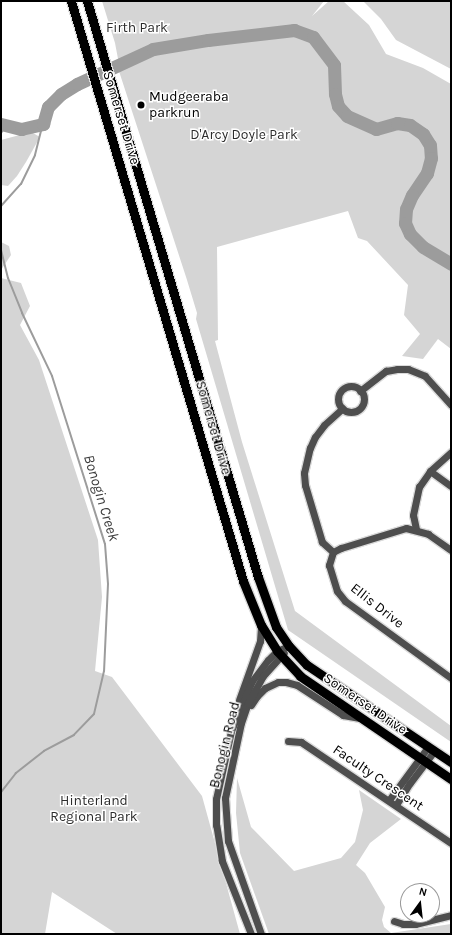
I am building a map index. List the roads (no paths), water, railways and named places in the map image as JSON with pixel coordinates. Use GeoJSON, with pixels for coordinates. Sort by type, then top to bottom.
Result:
{"type":"FeatureCollection","features":[{"type":"Feature","properties":{"kind":"main road","name":"Somerset Drive"},"geometry":{"type":"LineString","coordinates":[[72,1],[243,581],[261,625],[279,654],[305,680],[451,779]]}},
{"type":"Feature","properties":{"kind":"main road","name":"Somerset Drive"},"geometry":{"type":"LineString","coordinates":[[87,1],[267,605],[276,627],[289,646],[307,664],[451,762]]}},
{"type":"Feature","properties":{"kind":"main road"},"geometry":{"type":"LineString","coordinates":[[170,332],[184,328]]}},
{"type":"Feature","properties":{"kind":"street"},"geometry":{"type":"LineString","coordinates":[[360,390],[386,371],[408,369],[425,376],[451,405]]}},
{"type":"Feature","properties":{"kind":"street"},"geometry":{"type":"LineString","coordinates":[[350,387],[360,390],[364,399],[361,407],[354,412],[343,408],[339,400],[343,389],[350,387]]}},
{"type":"Feature","properties":{"kind":"street"},"geometry":{"type":"LineString","coordinates":[[343,408],[324,425],[315,437],[310,448],[304,474],[305,485],[322,542],[333,552],[341,548],[406,528],[416,529],[428,534],[451,550]]}},
{"type":"Feature","properties":{"kind":"street"},"geometry":{"type":"LineString","coordinates":[[416,529],[413,515],[419,487],[430,471],[451,452]]}},
{"type":"Feature","properties":{"kind":"street"},"geometry":{"type":"LineString","coordinates":[[430,471],[451,486]]}},
{"type":"Feature","properties":{"kind":"street","name":"Ellis Drive"},"geometry":{"type":"LineString","coordinates":[[333,552],[329,565],[337,591],[346,601],[451,678]]}},
{"type":"Feature","properties":{"kind":"street"},"geometry":{"type":"LineString","coordinates":[[231,731],[234,713],[260,641],[261,625]]}},
{"type":"Feature","properties":{"kind":"street","name":"Bonogin Road"},"geometry":{"type":"LineString","coordinates":[[251,934],[222,861],[216,825],[218,786],[231,731],[252,681],[259,670],[289,646]]}},
{"type":"Feature","properties":{"kind":"street","name":"Bonogin Road"},"geometry":{"type":"LineString","coordinates":[[260,934],[228,841],[225,798],[244,715],[252,695],[263,676],[279,654]]}},
{"type":"Feature","properties":{"kind":"street"},"geometry":{"type":"LineString","coordinates":[[240,733],[257,696],[265,688],[278,682],[286,682],[297,685],[343,715],[360,718]]}},
{"type":"Feature","properties":{"kind":"street","name":"Faculty Crescent"},"geometry":{"type":"LineString","coordinates":[[288,740],[301,742],[451,843]]}},
{"type":"Feature","properties":{"kind":"street"},"geometry":{"type":"LineString","coordinates":[[389,800],[432,749]]}},
{"type":"Feature","properties":{"kind":"street"},"geometry":{"type":"LineString","coordinates":[[396,805],[423,760]]}},
{"type":"Feature","properties":{"kind":"street"},"geometry":{"type":"LineString","coordinates":[[228,841],[228,855],[243,897],[238,903]]}},
{"type":"Feature","properties":{"kind":"street"},"geometry":{"type":"LineString","coordinates":[[394,922],[415,924],[451,915]]}},
{"type":"Feature","properties":{"kind":"waterway"},"geometry":{"type":"LineString","coordinates":[[1,124],[21,129],[43,124],[48,107],[61,94],[77,84],[153,49],[208,40],[294,30],[313,37],[334,65],[335,94],[338,106],[347,116],[376,129],[397,123],[410,125],[423,134],[430,145],[431,158],[427,173],[412,195],[406,209],[405,223],[410,234],[423,247],[451,264]]}},
{"type":"Feature","properties":{"kind":"waterway","name":"Bonogin Creek"},"geometry":{"type":"LineString","coordinates":[[1,206],[21,184],[35,155],[43,124]]}},
{"type":"Feature","properties":{"kind":"waterway"},"geometry":{"type":"LineString","coordinates":[[1,133],[6,125]]}},
{"type":"Feature","properties":{"kind":"waterway","name":"Bonogin Creek"},"geometry":{"type":"LineString","coordinates":[[1,250],[8,278],[22,313],[52,376],[105,544],[108,584],[104,671],[94,714],[74,735],[44,751],[16,773],[1,792]]}},
{"type":"Feature","properties":{"kind":"place","name":"Mudgeeraba parkrun"},"geometry":{"type":"Point","coordinates":[141,105]}},
{"type":"Feature","properties":{"kind":"park label","name":"Firth Park"},"geometry":{"type":"Point","coordinates":[137,28]}},
{"type":"Feature","properties":{"kind":"park label","name":"D'Arcy Doyle Park"},"geometry":{"type":"Point","coordinates":[244,135]}},
{"type":"Feature","properties":{"kind":"park label","name":"Hinterland Regional Park"},"geometry":{"type":"Point","coordinates":[94,810]}}]}
